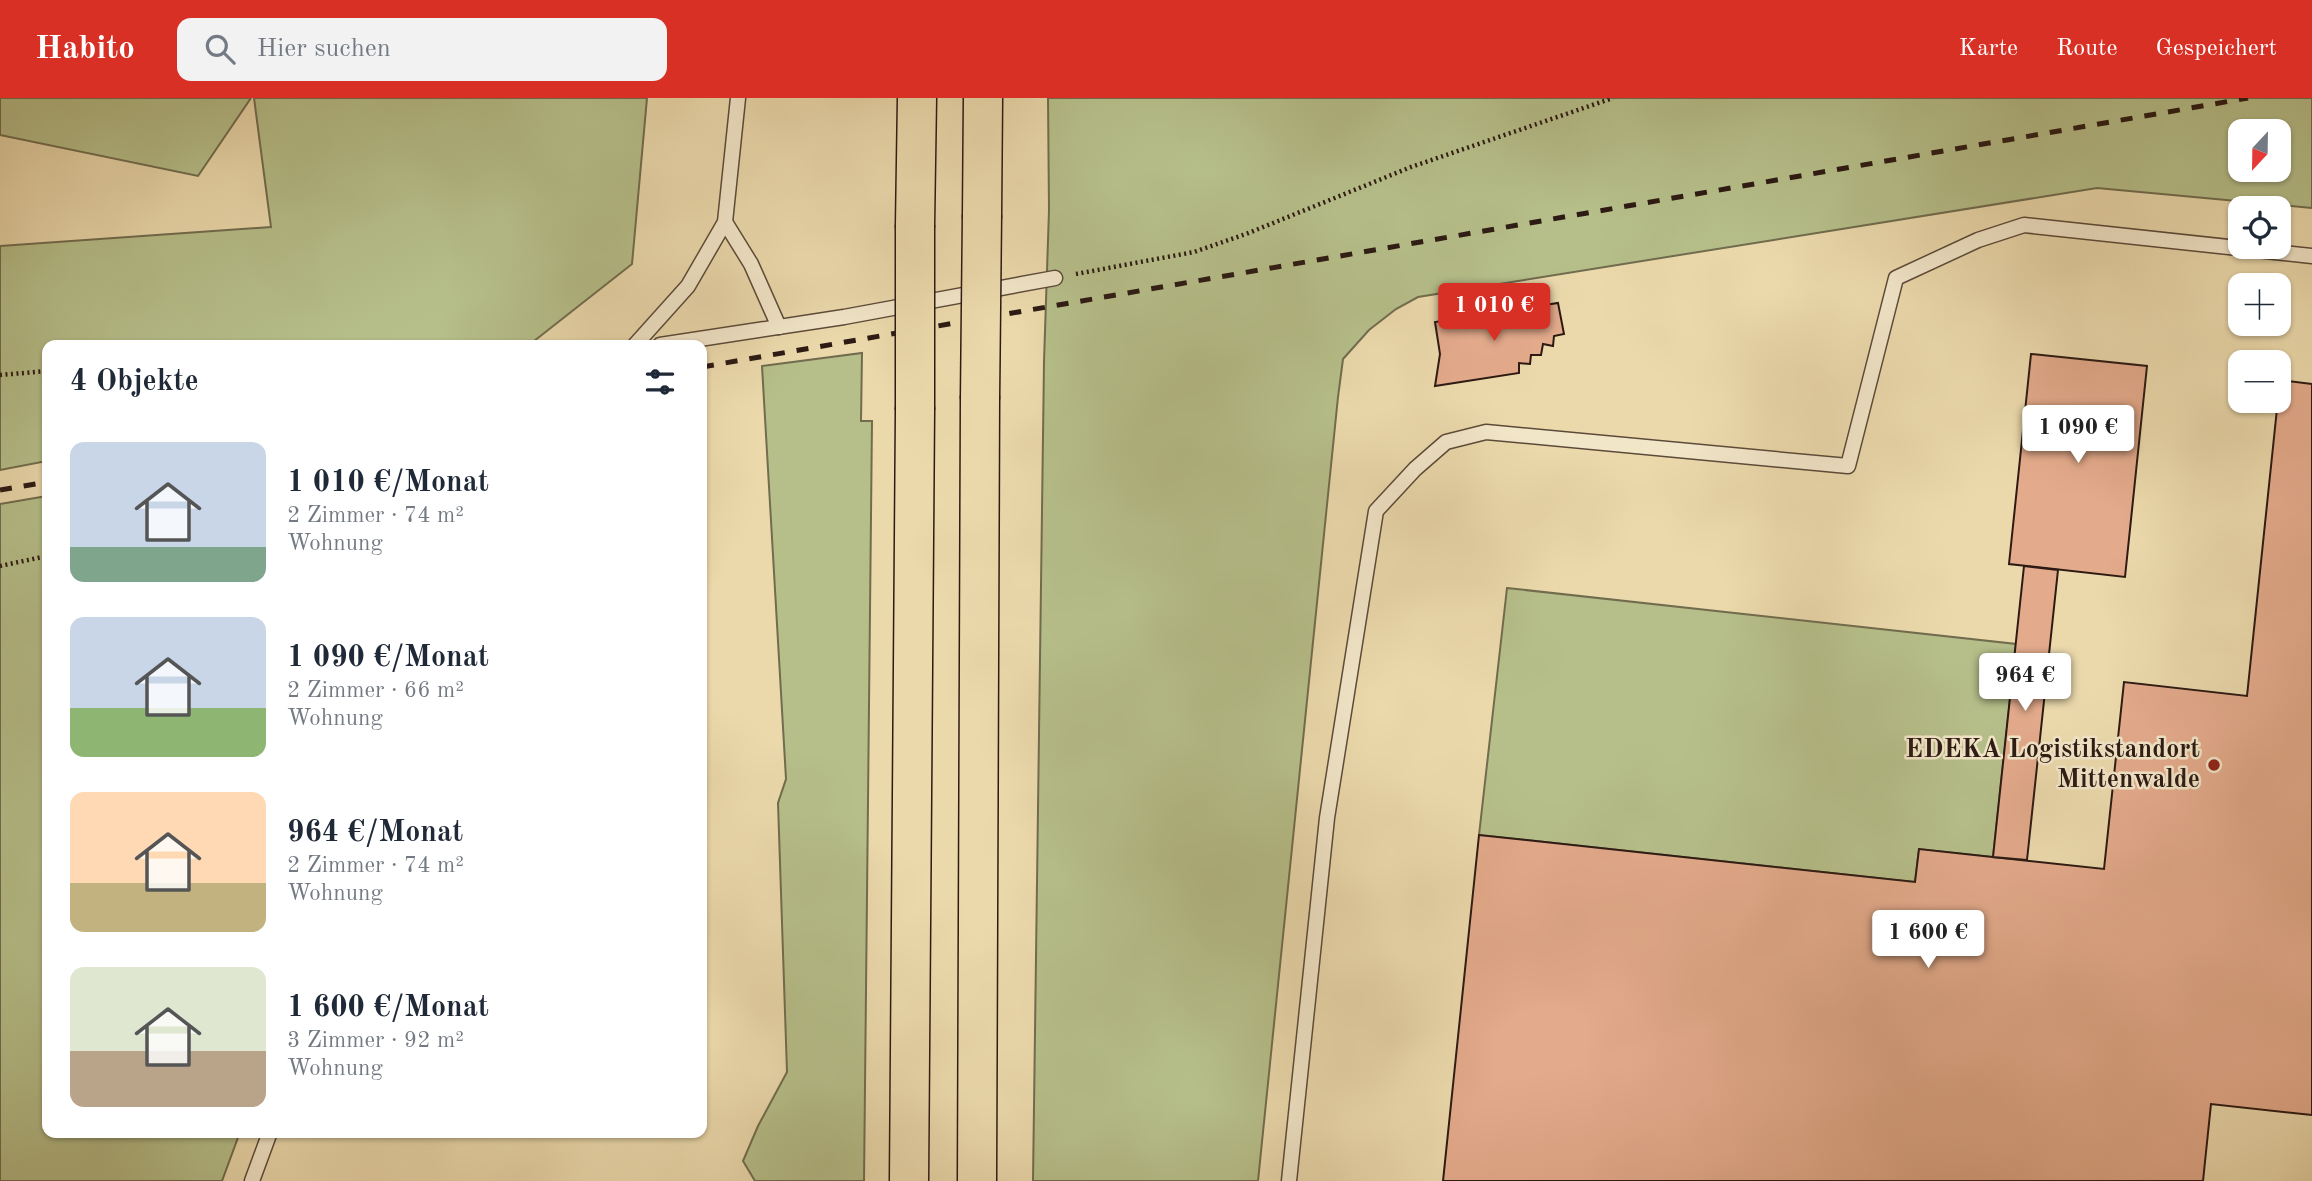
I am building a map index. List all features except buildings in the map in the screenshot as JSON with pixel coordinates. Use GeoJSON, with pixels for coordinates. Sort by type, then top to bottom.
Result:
{"type":"FeatureCollection","features":[{"type":"Feature","properties":{"kind":"highway"},"geometry":{"type":"LineString","coordinates":[[909,1181],[917,98]]}},
{"type":"Feature","properties":{"kind":"highway"},"geometry":{"type":"LineString","coordinates":[[977,1181],[983,98]]}},
{"type":"Feature","properties":{"kind":"lane"},"geometry":{"type":"LineString","coordinates":[[639,340],[688,286],[724,222],[738,98]]}},
{"type":"Feature","properties":{"kind":"lane"},"geometry":{"type":"LineString","coordinates":[[724,222],[751,264],[779,327]]}},
{"type":"Feature","properties":{"kind":"lane"},"geometry":{"type":"LineString","coordinates":[[1289,1181],[1326,818],[1376,511],[1415,469],[1446,442],[1486,432],[1847,466],[1896,278],[1978,240],[2024,225],[2312,256]]}},
{"type":"Feature","properties":{"kind":"lane"},"geometry":{"type":"LineString","coordinates":[[693,340],[844,317],[1055,278]]}},
{"type":"Feature","properties":{"kind":"lane"},"geometry":{"type":"LineString","coordinates":[[252,1181],[268,1138]]}},
{"type":"Feature","properties":{"kind":"path"},"geometry":{"type":"LineString","coordinates":[[1055,278],[1194,252],[1246,234],[1411,167],[1613,98]]}},
{"type":"Feature","properties":{"kind":"path"},"geometry":{"type":"LineString","coordinates":[[0,375],[42,371]]}},
{"type":"Feature","properties":{"kind":"path"},"geometry":{"type":"LineString","coordinates":[[0,566],[42,557]]}},
{"type":"Feature","properties":{"kind":"green space"},"geometry":{"type":"Polygon","coordinates":[[[0,98],[251,98],[198,176],[0,135],[0,98]]]}},
{"type":"Feature","properties":{"kind":"green space"},"geometry":{"type":"Polygon","coordinates":[[[254,98],[647,98],[632,264],[535,340],[42,340],[42,462],[0,470],[0,246],[271,227],[254,98]]]}},
{"type":"Feature","properties":{"kind":"green space"},"geometry":{"type":"Polygon","coordinates":[[[1048,98],[2312,98],[2312,208],[2291,206],[2291,196],[2228,196],[2228,200],[2097,188],[1418,297],[1396,309],[1369,330],[1343,359],[1338,397],[1258,1181],[1033,1181],[1044,362],[1049,210],[1048,98]]]}},
{"type":"Feature","properties":{"kind":"green space"},"geometry":{"type":"Polygon","coordinates":[[[862,353],[861,421],[872,421],[864,1181],[755,1181],[743,1161],[787,1072],[778,803],[786,779],[762,366],[862,353]]]}},
{"type":"Feature","properties":{"kind":"green space"},"geometry":{"type":"Polygon","coordinates":[[[42,497],[42,1138],[238,1138],[222,1181],[0,1181],[0,504],[42,497]]]}},
{"type":"Feature","properties":{"kind":"green space"},"geometry":{"type":"Polygon","coordinates":[[[1507,588],[2016,644],[1993,857],[1919,849],[1915,882],[1479,835],[1507,588]]]}},
{"type":"Feature","properties":{"kind":"railway"},"geometry":{"type":"LineString","coordinates":[[707,366],[2248,98]]}},
{"type":"Feature","properties":{"kind":"railway"},"geometry":{"type":"LineString","coordinates":[[0,490],[42,483]]}},
{"type":"Feature","properties":{"kind":"place","name":"EDEKA Logistikstandort Mittenwalde"},"geometry":{"type":"Point","coordinates":[2214,765]}}]}
